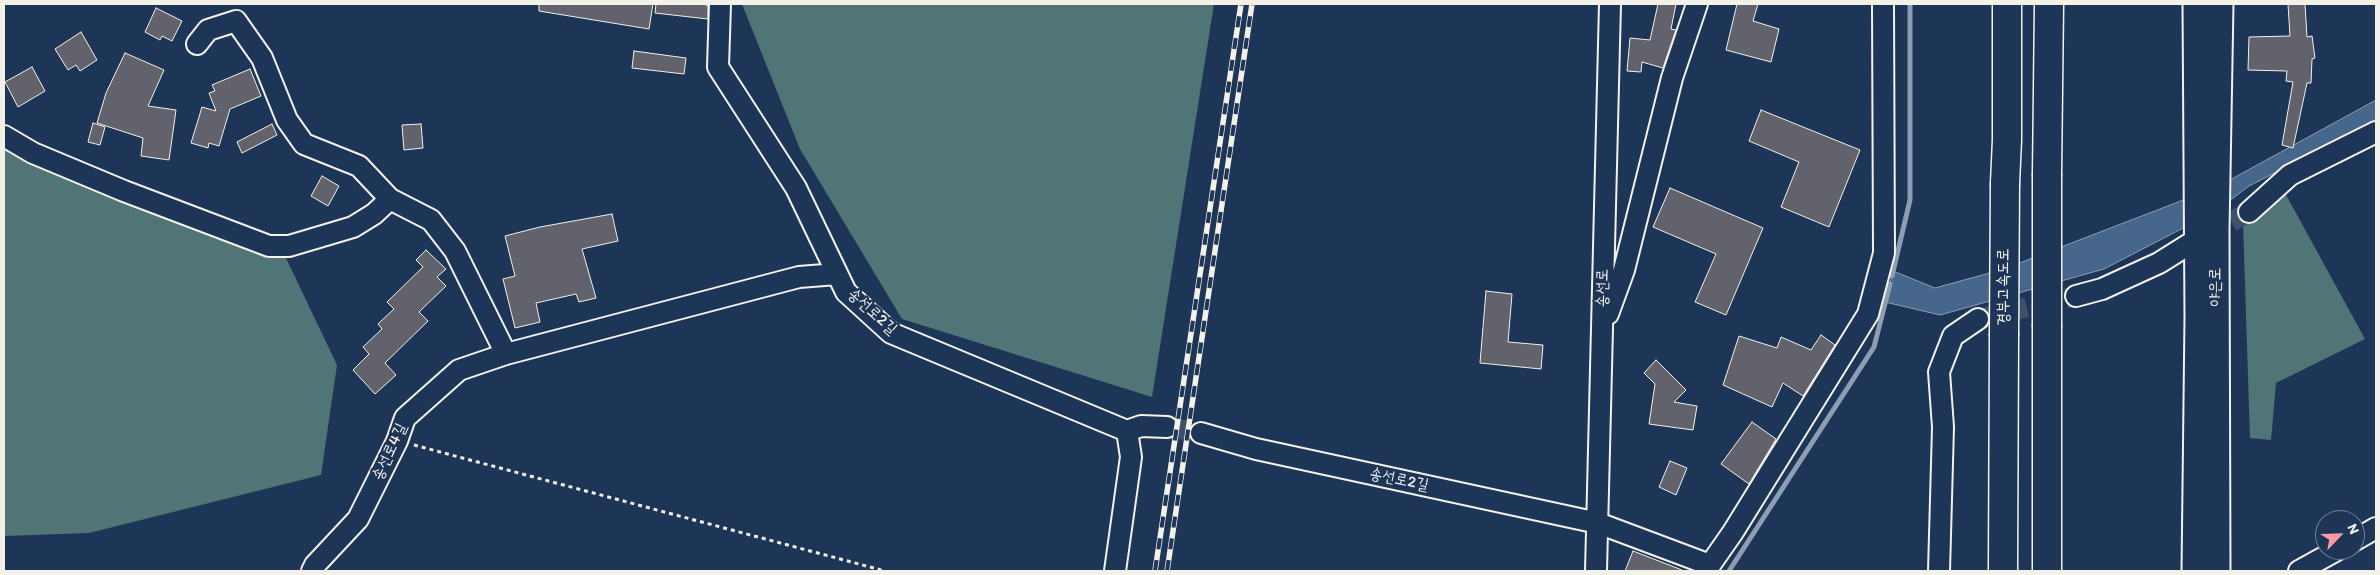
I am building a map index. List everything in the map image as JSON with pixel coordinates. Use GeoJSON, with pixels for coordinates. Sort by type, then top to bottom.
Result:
{"type":"FeatureCollection","features":[{"type":"Feature","properties":{"kind":"highway","name":"경부고속도로"},"geometry":{"type":"LineString","coordinates":[[2003,571],[2007,4]]}},
{"type":"Feature","properties":{"kind":"highway"},"geometry":{"type":"LineString","coordinates":[[2047,571],[2049,4]]}},
{"type":"Feature","properties":{"kind":"main road","name":"야은로"},"geometry":{"type":"LineString","coordinates":[[2195,571],[2198,317],[2196,4]]}},
{"type":"Feature","properties":{"kind":"main road","name":"야은로"},"geometry":{"type":"LineString","coordinates":[[2217,571],[2216,231],[2220,4]]}},
{"type":"Feature","properties":{"kind":"street","name":"송선로2길"},"geometry":{"type":"LineString","coordinates":[[720,4],[718,67],[796,188],[846,292],[891,333],[1127,430]]}},
{"type":"Feature","properties":{"kind":"street","name":"송선로"},"geometry":{"type":"LineString","coordinates":[[1596,571],[1610,4]]}},
{"type":"Feature","properties":{"kind":"street"},"geometry":{"type":"LineString","coordinates":[[1602,330],[1624,270],[1672,78],[1697,4]]}},
{"type":"Feature","properties":{"kind":"street","name":"송선로2길"},"geometry":{"type":"LineString","coordinates":[[1201,433],[1256,449],[1598,523],[1710,565],[1733,532],[1868,314],[1884,253],[1883,4]]}},
{"type":"Feature","properties":{"kind":"street"},"geometry":{"type":"LineString","coordinates":[[197,44],[208,30],[236,21],[262,58],[287,120],[304,144],[359,166],[390,199],[431,220],[455,251],[506,354]]}},
{"type":"Feature","properties":{"kind":"street"},"geometry":{"type":"LineString","coordinates":[[2249,212],[2290,175],[2376,132]]}},
{"type":"Feature","properties":{"kind":"street"},"geometry":{"type":"LineString","coordinates":[[4,136],[33,153],[269,246],[289,246],[353,227],[374,214],[390,199]]}},
{"type":"Feature","properties":{"kind":"street"},"geometry":{"type":"LineString","coordinates":[[2076,296],[2102,289],[2159,263],[2191,243]]}},
{"type":"Feature","properties":{"kind":"street","name":"송선로4길"},"geometry":{"type":"LineString","coordinates":[[312,571],[315,565],[358,519],[397,441],[405,418],[459,370],[549,342],[799,277],[837,274]]}},
{"type":"Feature","properties":{"kind":"street"},"geometry":{"type":"LineString","coordinates":[[1939,571],[1942,427],[1939,372],[1953,336],[1978,319]]}},
{"type":"Feature","properties":{"kind":"street"},"geometry":{"type":"LineString","coordinates":[[1115,571],[1130,457],[1127,430],[1141,426],[1167,427]]}},
{"type":"Feature","properties":{"kind":"street"},"geometry":{"type":"LineString","coordinates":[[2365,534],[2376,528]]}},
{"type":"Feature","properties":{"kind":"street"},"geometry":{"type":"LineString","coordinates":[[2299,571],[2319,560]]}},
{"type":"Feature","properties":{"kind":"path"},"geometry":{"type":"LineString","coordinates":[[397,441],[885,571]]}},
{"type":"Feature","properties":{"kind":"green space"},"geometry":{"type":"Polygon","coordinates":[[[742,4],[1214,4],[1152,397],[902,319],[800,149],[742,4]]]}},
{"type":"Feature","properties":{"kind":"green space"},"geometry":{"type":"Polygon","coordinates":[[[4,141],[127,196],[285,256],[337,365],[321,475],[89,533],[4,536],[4,141]]]}},
{"type":"Feature","properties":{"kind":"green space"},"geometry":{"type":"Polygon","coordinates":[[[2285,193],[2365,339],[2276,383],[2271,440],[2250,438],[2243,222],[2285,193]]]}},
{"type":"Feature","properties":{"kind":"water"},"geometry":{"type":"Polygon","coordinates":[[[2376,100],[2376,121],[2249,186],[2216,211],[2104,269],[1940,315],[1885,302],[1893,271],[1935,288],[2004,269],[2217,187],[2376,100]]]}},
{"type":"Feature","properties":{"kind":"building"},"geometry":{"type":"Polygon","coordinates":[[[539,4],[653,4],[649,29],[539,11],[539,4]]]}},
{"type":"Feature","properties":{"kind":"building"},"geometry":{"type":"Polygon","coordinates":[[[656,4],[704,4],[708,6],[708,19],[655,13],[656,4]]]}},
{"type":"Feature","properties":{"kind":"building"},"geometry":{"type":"Polygon","coordinates":[[[1658,4],[1676,4],[1671,29],[1676,30],[1663,68],[1642,62],[1641,72],[1627,71],[1630,38],[1650,40],[1658,4]]]}},
{"type":"Feature","properties":{"kind":"building"},"geometry":{"type":"Polygon","coordinates":[[[1737,4],[1758,4],[1753,21],[1779,29],[1771,62],[1726,50],[1737,4]]]}},
{"type":"Feature","properties":{"kind":"building"},"geometry":{"type":"Polygon","coordinates":[[[2288,4],[2305,4],[2307,37],[2312,36],[2315,58],[2312,59],[2311,83],[2307,83],[2293,148],[2282,145],[2293,82],[2286,81],[2287,71],[2248,70],[2249,37],[2290,36],[2288,4]]]}},
{"type":"Feature","properties":{"kind":"building"},"geometry":{"type":"Polygon","coordinates":[[[156,8],[182,21],[172,41],[162,36],[160,40],[145,32],[156,8]]]}},
{"type":"Feature","properties":{"kind":"building"},"geometry":{"type":"Polygon","coordinates":[[[81,32],[97,60],[80,71],[76,65],[68,70],[55,49],[81,32]]]}},
{"type":"Feature","properties":{"kind":"building"},"geometry":{"type":"Polygon","coordinates":[[[634,51],[686,58],[684,74],[632,68],[634,51]]]}},
{"type":"Feature","properties":{"kind":"building"},"geometry":{"type":"Polygon","coordinates":[[[125,53],[164,70],[148,106],[176,110],[169,160],[141,156],[143,138],[97,123],[106,93],[125,53]]]}},
{"type":"Feature","properties":{"kind":"building"},"geometry":{"type":"Polygon","coordinates":[[[32,67],[45,91],[18,107],[5,82],[32,67]]]}},
{"type":"Feature","properties":{"kind":"building"},"geometry":{"type":"Polygon","coordinates":[[[250,69],[261,96],[230,109],[219,146],[209,143],[208,148],[191,143],[202,107],[216,111],[209,93],[215,91],[212,85],[250,69]]]}},
{"type":"Feature","properties":{"kind":"building"},"geometry":{"type":"Polygon","coordinates":[[[1761,110],[1860,150],[1829,227],[1781,207],[1799,162],[1749,141],[1761,110]]]}},
{"type":"Feature","properties":{"kind":"building"},"geometry":{"type":"Polygon","coordinates":[[[93,123],[105,127],[100,145],[88,142],[93,123]]]}},
{"type":"Feature","properties":{"kind":"building"},"geometry":{"type":"Polygon","coordinates":[[[272,124],[277,135],[242,153],[237,142],[272,124]]]}},
{"type":"Feature","properties":{"kind":"building"},"geometry":{"type":"Polygon","coordinates":[[[421,124],[423,148],[404,150],[402,125],[421,124]]]}},
{"type":"Feature","properties":{"kind":"building"},"geometry":{"type":"Polygon","coordinates":[[[322,176],[339,186],[328,206],[311,196],[322,176]]]}},
{"type":"Feature","properties":{"kind":"building"},"geometry":{"type":"Polygon","coordinates":[[[1670,188],[1763,228],[1726,315],[1695,302],[1716,254],[1653,227],[1670,188]]]}},
{"type":"Feature","properties":{"kind":"building"},"geometry":{"type":"Polygon","coordinates":[[[612,214],[618,241],[582,249],[596,298],[579,302],[576,294],[536,303],[540,322],[515,328],[503,279],[515,276],[505,236],[540,227],[612,214]]]}},
{"type":"Feature","properties":{"kind":"building"},"geometry":{"type":"Polygon","coordinates":[[[426,250],[446,269],[437,277],[446,286],[419,312],[428,321],[385,363],[396,375],[375,394],[353,370],[369,354],[363,347],[382,329],[378,324],[394,309],[387,302],[423,267],[416,260],[426,250]]]}},
{"type":"Feature","properties":{"kind":"building"},"geometry":{"type":"Polygon","coordinates":[[[1486,291],[1512,294],[1508,342],[1543,345],[1541,369],[1480,363],[1486,291]]]}},
{"type":"Feature","properties":{"kind":"building"},"geometry":{"type":"Polygon","coordinates":[[[1821,335],[1835,345],[1803,396],[1783,383],[1772,407],[1723,385],[1739,336],[1777,348],[1781,337],[1811,350],[1821,335]]]}},
{"type":"Feature","properties":{"kind":"building"},"geometry":{"type":"Polygon","coordinates":[[[1656,360],[1686,390],[1674,402],[1697,406],[1693,430],[1649,424],[1655,384],[1644,373],[1656,360]]]}},
{"type":"Feature","properties":{"kind":"building"},"geometry":{"type":"Polygon","coordinates":[[[1752,422],[1776,439],[1749,484],[1721,464],[1752,422]]]}},
{"type":"Feature","properties":{"kind":"building"},"geometry":{"type":"Polygon","coordinates":[[[1670,461],[1687,468],[1676,495],[1659,487],[1670,461]]]}},
{"type":"Feature","properties":{"kind":"building"},"geometry":{"type":"Polygon","coordinates":[[[1633,551],[1682,570],[1682,571],[1625,571],[1633,551]]]}},
{"type":"Feature","properties":{"kind":"waterway"},"geometry":{"type":"LineString","coordinates":[[1892,276],[1910,200],[1910,4]]}},
{"type":"Feature","properties":{"kind":"waterway"},"geometry":{"type":"LineString","coordinates":[[1729,571],[1874,347],[1890,284]]}},
{"type":"Feature","properties":{"kind":"tunnel"},"geometry":{"type":"LineString","coordinates":[[2205,236],[2249,212]]}},
{"type":"Feature","properties":{"kind":"tunnel"},"geometry":{"type":"LineString","coordinates":[[1978,319],[2076,296]]}},
{"type":"Feature","properties":{"kind":"tunnel"},"geometry":{"type":"LineString","coordinates":[[1167,427],[1201,433]]}},
{"type":"Feature","properties":{"kind":"railway"},"geometry":{"type":"LineString","coordinates":[[1155,571],[1241,4]]}},
{"type":"Feature","properties":{"kind":"railway"},"geometry":{"type":"LineString","coordinates":[[1167,571],[1252,4]]}}]}
